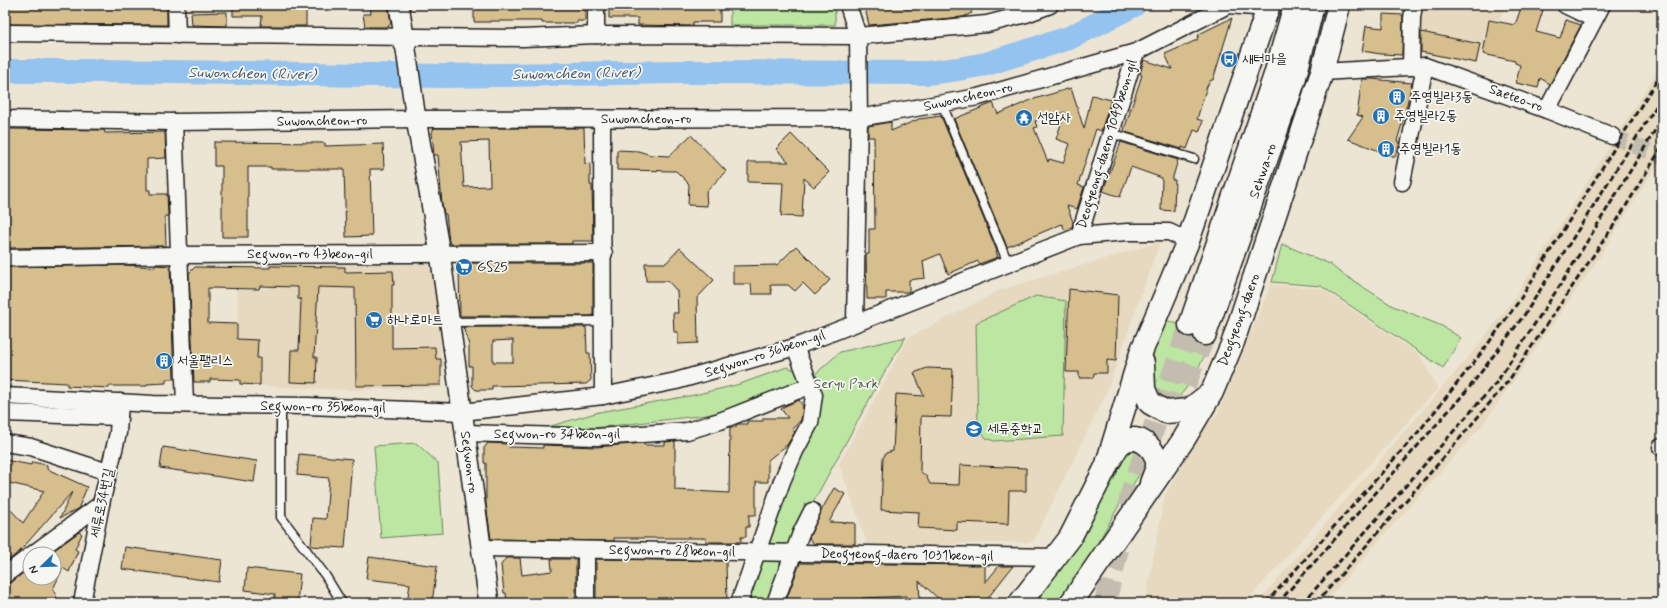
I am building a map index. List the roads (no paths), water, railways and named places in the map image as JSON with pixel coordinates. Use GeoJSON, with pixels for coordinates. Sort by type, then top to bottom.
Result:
{"type":"FeatureCollection","features":[{"type":"Feature","properties":{"kind":"main road","name":"Sehwa-ro"},"geometry":{"type":"LineString","coordinates":[[1295,5],[1198,330],[1294,81],[1313,5]]}},
{"type":"Feature","properties":{"kind":"main road","name":"Deogyeong-daero"},"geometry":{"type":"LineString","coordinates":[[1071,603],[1184,440],[1212,392],[1233,342],[1322,72],[1340,5]]}},
{"type":"Feature","properties":{"kind":"main road"},"geometry":{"type":"LineString","coordinates":[[1106,466],[1142,350],[1188,241],[1269,7]]}},
{"type":"Feature","properties":{"kind":"main road"},"geometry":{"type":"LineString","coordinates":[[1142,350],[1144,389],[1150,404],[1166,412],[1189,410],[1212,392]]}},
{"type":"Feature","properties":{"kind":"main road"},"geometry":{"type":"LineString","coordinates":[[1020,603],[1070,538],[1106,466],[1120,444],[1129,439],[1139,440],[1146,443],[1152,449],[1158,464],[1148,492]]}},
{"type":"Feature","properties":{"kind":"street"},"geometry":{"type":"LineString","coordinates":[[176,5],[177,35]]}},
{"type":"Feature","properties":{"kind":"street"},"geometry":{"type":"LineString","coordinates":[[399,5],[405,40]]}},
{"type":"Feature","properties":{"kind":"street"},"geometry":{"type":"LineString","coordinates":[[596,5],[596,35]]}},
{"type":"Feature","properties":{"kind":"street"},"geometry":{"type":"LineString","coordinates":[[848,5],[858,38],[859,113],[855,324]]}},
{"type":"Feature","properties":{"kind":"street"},"geometry":{"type":"LineString","coordinates":[[5,33],[405,40],[596,35],[858,38],[987,24],[1026,14],[1050,5]]}},
{"type":"Feature","properties":{"kind":"street","name":"Suwoncheon-ro"},"geometry":{"type":"LineString","coordinates":[[5,118],[174,122],[415,115],[602,120],[859,113],[942,104],[978,97],[1136,52],[1228,5],[1269,7]]}},
{"type":"Feature","properties":{"kind":"street"},"geometry":{"type":"LineString","coordinates":[[1402,182],[1418,66],[1412,18],[1414,5]]}},
{"type":"Feature","properties":{"kind":"street"},"geometry":{"type":"LineString","coordinates":[[1547,110],[1598,12],[1565,5]]}},
{"type":"Feature","properties":{"kind":"street","name":"Segwon-ro"},"geometry":{"type":"LineString","coordinates":[[405,40],[415,115],[440,253],[489,603]]}},
{"type":"Feature","properties":{"kind":"street","name":"Deogyeong-daero 1049beon-gil"},"geometry":{"type":"LineString","coordinates":[[1078,236],[1112,133],[1136,52]]}},
{"type":"Feature","properties":{"kind":"street","name":"Saeteo-ro"},"geometry":{"type":"LineString","coordinates":[[1322,72],[1418,66],[1547,110],[1612,136]]}},
{"type":"Feature","properties":{"kind":"street"},"geometry":{"type":"LineString","coordinates":[[602,120],[604,253],[603,396]]}},
{"type":"Feature","properties":{"kind":"street"},"geometry":{"type":"LineString","coordinates":[[174,122],[185,404]]}},
{"type":"Feature","properties":{"kind":"street","name":"Deogyeong-daero 1049beon-gil"},"geometry":{"type":"LineString","coordinates":[[855,324],[1078,236],[1127,232],[1169,232],[1188,241]]}},
{"type":"Feature","properties":{"kind":"street","name":"Segwon-ro 43beon-gil"},"geometry":{"type":"LineString","coordinates":[[5,258],[180,255],[604,253]]}},
{"type":"Feature","properties":{"kind":"street","name":"Segwon-ro 36beon-gil"},"geometry":{"type":"LineString","coordinates":[[462,412],[603,396],[676,381],[795,347],[855,324]]}},
{"type":"Feature","properties":{"kind":"street"},"geometry":{"type":"LineString","coordinates":[[739,603],[782,481],[795,451],[810,424],[814,395],[809,386],[795,347]]}},
{"type":"Feature","properties":{"kind":"street","name":"Segwon-ro 34beon-gil"},"geometry":{"type":"LineString","coordinates":[[465,433],[597,437],[687,430],[720,421],[809,386]]}},
{"type":"Feature","properties":{"kind":"street","name":"Segwon-ro 35beon-gil"},"geometry":{"type":"LineString","coordinates":[[5,396],[119,410],[153,404],[185,404],[281,405],[462,412]]}},
{"type":"Feature","properties":{"kind":"street"},"geometry":{"type":"LineString","coordinates":[[5,413],[119,410]]}},
{"type":"Feature","properties":{"kind":"street","name":"세류로34번길"},"geometry":{"type":"LineString","coordinates":[[82,603],[108,472],[118,433],[119,410]]}},
{"type":"Feature","properties":{"kind":"street"},"geometry":{"type":"LineString","coordinates":[[5,443],[32,447],[108,472]]}},
{"type":"Feature","properties":{"kind":"street"},"geometry":{"type":"LineString","coordinates":[[44,546],[102,504]]}},
{"type":"Feature","properties":{"kind":"street"},"geometry":{"type":"LineString","coordinates":[[775,603],[801,533],[812,511]]}},
{"type":"Feature","properties":{"kind":"street","name":"Segwon-ro 28beon-gil"},"geometry":{"type":"LineString","coordinates":[[482,548],[758,552]]}},
{"type":"Feature","properties":{"kind":"street"},"geometry":{"type":"LineString","coordinates":[[586,550],[586,603]]}},
{"type":"Feature","properties":{"kind":"street","name":"Deogyeong-daero 1031beon-gil"},"geometry":{"type":"LineString","coordinates":[[758,552],[793,554],[1055,557]]}},
{"type":"Feature","properties":{"kind":"street"},"geometry":{"type":"LineString","coordinates":[[5,575],[22,562]]}},
{"type":"Feature","properties":{"kind":"lane"},"geometry":{"type":"LineString","coordinates":[[942,104],[1008,263]]}},
{"type":"Feature","properties":{"kind":"lane"},"geometry":{"type":"LineString","coordinates":[[1112,133],[1194,159]]}},
{"type":"Feature","properties":{"kind":"lane"},"geometry":{"type":"LineString","coordinates":[[450,322],[604,321]]}},
{"type":"Feature","properties":{"kind":"lane"},"geometry":{"type":"LineString","coordinates":[[281,405],[281,517],[325,574],[342,603]]}},
{"type":"Feature","properties":{"kind":"waterway","name":"Suwoncheon (River)"},"geometry":{"type":"LineString","coordinates":[[5,71],[445,76],[676,72],[927,73],[986,64],[1069,38],[1134,5]]}},
{"type":"Feature","properties":{"kind":"tunnel"},"geometry":{"type":"LineString","coordinates":[[1612,136],[1662,157]]}},
{"type":"Feature","properties":{"kind":"tunnel"},"geometry":{"type":"LineString","coordinates":[[1105,603],[1133,487],[1190,325]]}},
{"type":"Feature","properties":{"kind":"tunnel"},"geometry":{"type":"LineString","coordinates":[[1173,416],[1205,334]]}},
{"type":"Feature","properties":{"kind":"railway"},"geometry":{"type":"LineString","coordinates":[[1266,603],[1420,430],[1482,352],[1519,301],[1662,72]]}},
{"type":"Feature","properties":{"kind":"railway"},"geometry":{"type":"LineString","coordinates":[[1278,603],[1469,388],[1525,314],[1662,97]]}},
{"type":"Feature","properties":{"kind":"railway"},"geometry":{"type":"LineString","coordinates":[[1303,603],[1496,383],[1566,276],[1662,119]]}},
{"type":"Feature","properties":{"kind":"railway"},"geometry":{"type":"LineString","coordinates":[[1316,603],[1445,456],[1509,380],[1618,219],[1662,147]]}},
{"type":"Feature","properties":{"kind":"place","name":"새터마을"},"geometry":{"type":"Point","coordinates":[1229,59]}},
{"type":"Feature","properties":{"kind":"place","name":"주영빌라3동"},"geometry":{"type":"Point","coordinates":[1397,97]}},
{"type":"Feature","properties":{"kind":"place","name":"주영빌라2동"},"geometry":{"type":"Point","coordinates":[1381,116]}},
{"type":"Feature","properties":{"kind":"place","name":"선암사"},"geometry":{"type":"Point","coordinates":[1024,118]}},
{"type":"Feature","properties":{"kind":"place","name":"주영빌라1동"},"geometry":{"type":"Point","coordinates":[1386,149]}},
{"type":"Feature","properties":{"kind":"place","name":"GS25"},"geometry":{"type":"Point","coordinates":[464,267]}},
{"type":"Feature","properties":{"kind":"place","name":"하나로마트"},"geometry":{"type":"Point","coordinates":[374,320]}},
{"type":"Feature","properties":{"kind":"place","name":"서울팰리스"},"geometry":{"type":"Point","coordinates":[164,361]}},
{"type":"Feature","properties":{"kind":"place","name":"세류중학교"},"geometry":{"type":"Point","coordinates":[974,429]}},
{"type":"Feature","properties":{"kind":"park label","name":"Seryu Park"},"geometry":{"type":"Point","coordinates":[846,384]}}]}
